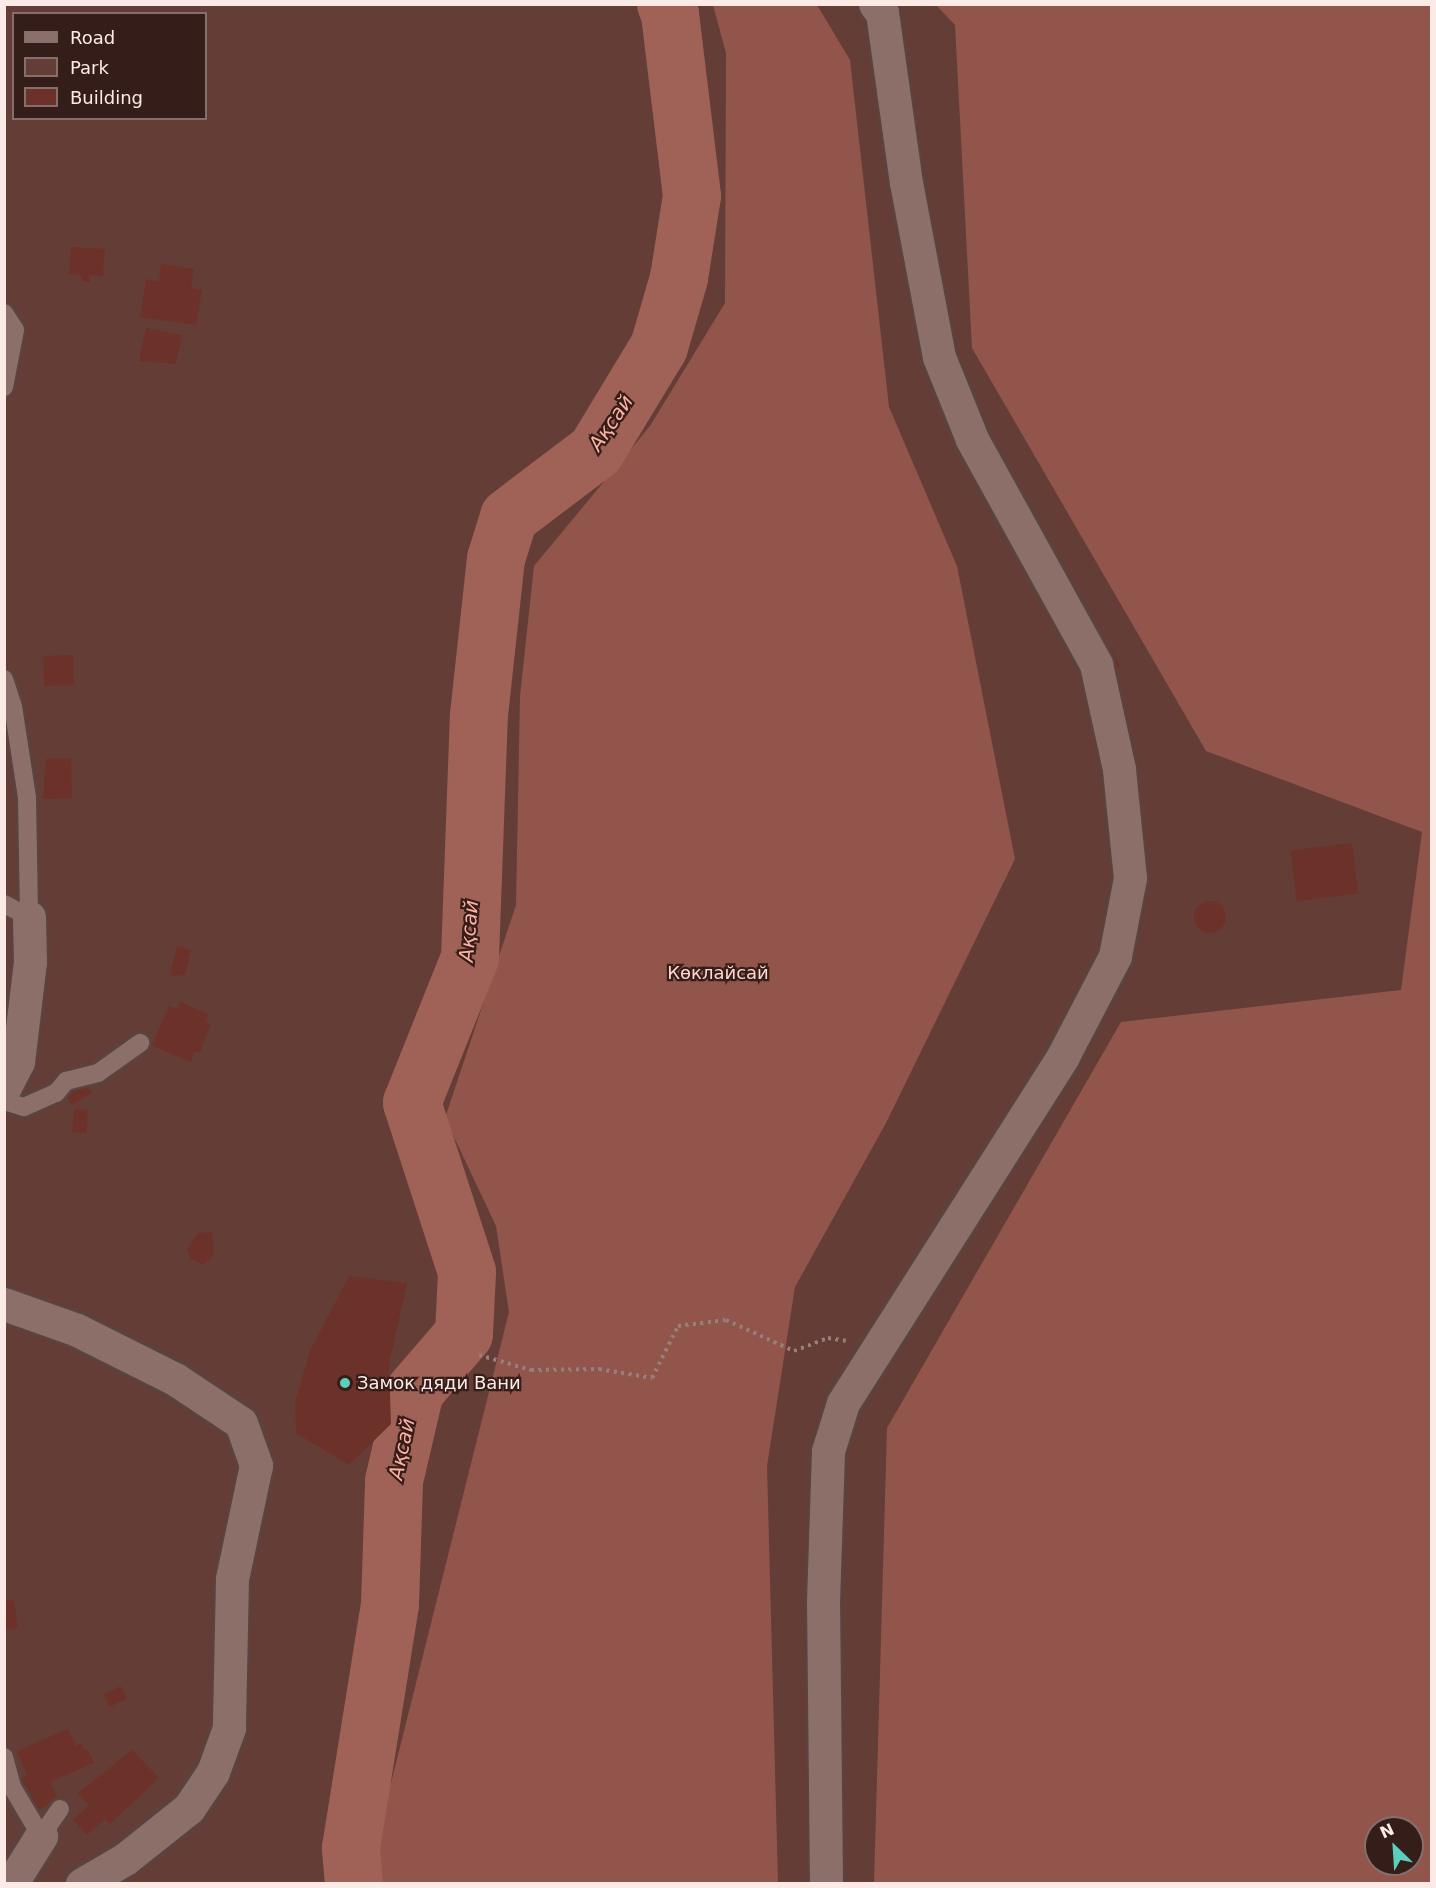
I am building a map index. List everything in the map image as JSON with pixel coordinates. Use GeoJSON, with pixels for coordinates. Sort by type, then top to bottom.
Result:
{"type":"FeatureCollection","features":[{"type":"Feature","properties":{"kind":"street"},"geometry":{"type":"LineString","coordinates":[[826,1884],[823,1602],[828,1451],[843,1402],[1064,1056],[1115,956],[1131,878],[1119,769],[1096,664],[972,439],[939,357],[906,183],[882,13],[875,4]]}},
{"type":"Feature","properties":{"kind":"street"},"geometry":{"type":"LineString","coordinates":[[4,1089],[18,1062],[30,962],[17,910]]}},
{"type":"Feature","properties":{"kind":"street"},"geometry":{"type":"LineString","coordinates":[[4,1304],[77,1330],[175,1379],[241,1423],[256,1465],[232,1579],[229,1728],[213,1772],[189,1808],[125,1859],[82,1884]]}},
{"type":"Feature","properties":{"kind":"street"},"geometry":{"type":"LineString","coordinates":[[15,1881],[41,1836]]}},
{"type":"Feature","properties":{"kind":"lane"},"geometry":{"type":"LineString","coordinates":[[4,313],[15,330],[4,387]]}},
{"type":"Feature","properties":{"kind":"lane"},"geometry":{"type":"LineString","coordinates":[[4,680],[13,706],[27,798],[17,910]]}},
{"type":"Feature","properties":{"kind":"lane"},"geometry":{"type":"LineString","coordinates":[[4,1101],[24,1107],[56,1093],[66,1081],[98,1073],[140,1043]]}},
{"type":"Feature","properties":{"kind":"lane"},"geometry":{"type":"LineString","coordinates":[[4,1757],[12,1787],[41,1836],[60,1809]]}},
{"type":"Feature","properties":{"kind":"path"},"geometry":{"type":"LineString","coordinates":[[479,1355],[531,1370],[599,1369],[652,1378],[678,1326],[726,1320],[794,1351],[828,1338],[879,1346]]}},
{"type":"Feature","properties":{"kind":"green space","name":"Көклайсай"},"geometry":{"type":"Polygon","coordinates":[[[5,5],[1431,5],[1431,1883],[5,1883],[5,5]]]}},
{"type":"Feature","properties":{"kind":"green space"},"geometry":{"type":"Polygon","coordinates":[[[713,5],[817,5],[850,60],[889,407],[957,566],[1015,859],[886,1123],[795,1287],[767,1466],[778,1883],[342,1883],[391,1783],[509,1312],[496,1226],[445,1118],[516,905],[520,696],[534,566],[650,426],[725,303],[726,53],[713,5]]]}},
{"type":"Feature","properties":{"kind":"green space"},"geometry":{"type":"Polygon","coordinates":[[[936,5],[1431,5],[1431,1883],[874,1883],[887,1428],[1121,1022],[1401,990],[1422,832],[1206,751],[972,348],[955,25],[936,5]]]}},
{"type":"Feature","properties":{"kind":"building"},"geometry":{"type":"Polygon","coordinates":[[[71,247],[105,249],[103,276],[90,275],[90,282],[83,282],[80,275],[69,274],[71,247]]]}},
{"type":"Feature","properties":{"kind":"building"},"geometry":{"type":"Polygon","coordinates":[[[161,264],[194,269],[191,288],[202,290],[196,325],[140,317],[146,279],[159,282],[161,264]]]}},
{"type":"Feature","properties":{"kind":"building"},"geometry":{"type":"Polygon","coordinates":[[[146,328],[182,335],[176,364],[139,361],[146,328]]]}},
{"type":"Feature","properties":{"kind":"building"},"geometry":{"type":"Polygon","coordinates":[[[1112,651],[1120,666],[1111,671],[1103,656],[1112,651]]]}},
{"type":"Feature","properties":{"kind":"building"},"geometry":{"type":"Polygon","coordinates":[[[73,655],[74,685],[44,686],[43,656],[73,655]]]}},
{"type":"Feature","properties":{"kind":"building"},"geometry":{"type":"Polygon","coordinates":[[[71,758],[72,798],[43,799],[46,759],[71,758]]]}},
{"type":"Feature","properties":{"kind":"building"},"geometry":{"type":"Polygon","coordinates":[[[1352,843],[1358,894],[1297,901],[1290,851],[1352,843]]]}},
{"type":"Feature","properties":{"kind":"building"},"geometry":{"type":"Polygon","coordinates":[[[1210,901],[1222,905],[1226,917],[1222,929],[1210,933],[1198,929],[1194,917],[1198,905],[1210,901]]]}},
{"type":"Feature","properties":{"kind":"building"},"geometry":{"type":"Polygon","coordinates":[[[177,946],[191,950],[185,975],[170,976],[177,946]]]}},
{"type":"Feature","properties":{"kind":"building"},"geometry":{"type":"Polygon","coordinates":[[[180,1002],[209,1014],[206,1022],[211,1024],[200,1052],[194,1052],[191,1062],[152,1046],[169,1006],[178,1009],[180,1002]]]}},
{"type":"Feature","properties":{"kind":"building"},"geometry":{"type":"Polygon","coordinates":[[[85,1081],[92,1093],[71,1105],[64,1093],[85,1081]]]}},
{"type":"Feature","properties":{"kind":"building"},"geometry":{"type":"Polygon","coordinates":[[[74,1109],[88,1110],[86,1133],[72,1132],[74,1109]]]}},
{"type":"Feature","properties":{"kind":"building"},"geometry":{"type":"Polygon","coordinates":[[[212,1232],[214,1255],[203,1265],[190,1258],[187,1249],[198,1233],[212,1232]]]}},
{"type":"Feature","properties":{"kind":"building","name":"Замок дяди Вани"},"geometry":{"type":"Polygon","coordinates":[[[349,1276],[407,1283],[389,1364],[391,1424],[349,1465],[296,1433],[295,1402],[310,1351],[349,1276]]]}},
{"type":"Feature","properties":{"kind":"building"},"geometry":{"type":"Polygon","coordinates":[[[14,1600],[18,1628],[4,1630],[4,1601],[14,1600]]]}},
{"type":"Feature","properties":{"kind":"building"},"geometry":{"type":"Polygon","coordinates":[[[121,1686],[127,1699],[110,1707],[104,1694],[121,1686]]]}},
{"type":"Feature","properties":{"kind":"building"},"geometry":{"type":"Polygon","coordinates":[[[68,1729],[76,1746],[81,1743],[94,1763],[50,1782],[59,1801],[36,1811],[21,1778],[27,1775],[17,1751],[68,1729]]]}},
{"type":"Feature","properties":{"kind":"building"},"geometry":{"type":"Polygon","coordinates":[[[132,1750],[159,1778],[110,1824],[105,1819],[87,1835],[73,1820],[89,1805],[78,1793],[132,1750]]]}},
{"type":"Feature","properties":{"kind":"waterway","name":"Ақсай"},"geometry":{"type":"LineString","coordinates":[[354,1884],[351,1848],[390,1604],[394,1481],[415,1391],[464,1334],[467,1272],[412,1103],[470,958],[479,715],[496,559],[509,517],[596,451],[659,347],[679,278],[692,196],[670,14],[666,4]]}},
{"type":"Feature","properties":{"kind":"place","name":"Замок дяди Вани"},"geometry":{"type":"Point","coordinates":[345,1383]}}]}
